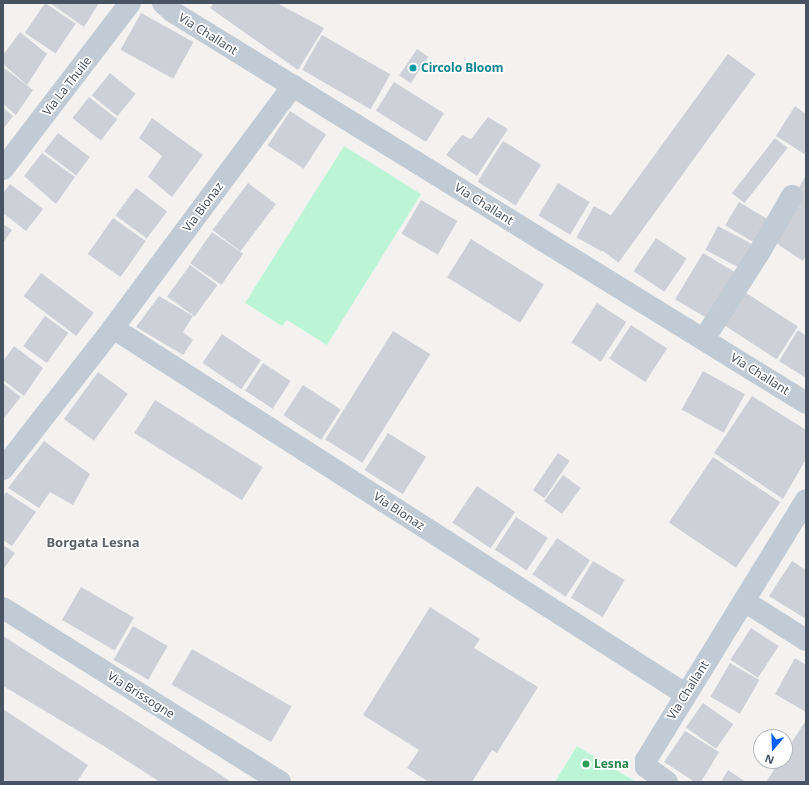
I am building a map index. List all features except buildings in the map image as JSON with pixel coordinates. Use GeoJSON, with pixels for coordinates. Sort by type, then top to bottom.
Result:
{"type":"FeatureCollection","features":[{"type":"Feature","properties":{"kind":"street","name":"Via La Thuile"},"geometry":{"type":"LineString","coordinates":[[3,169],[130,3]]}},
{"type":"Feature","properties":{"kind":"street","name":"Via Challant"},"geometry":{"type":"LineString","coordinates":[[163,3],[173,12],[806,403]]}},
{"type":"Feature","properties":{"kind":"street","name":"Via Bionaz"},"geometry":{"type":"LineString","coordinates":[[3,470],[113,328],[293,86]]}},
{"type":"Feature","properties":{"kind":"street"},"geometry":{"type":"LineString","coordinates":[[704,339],[759,253],[792,196]]}},
{"type":"Feature","properties":{"kind":"street","name":"Via Bionaz"},"geometry":{"type":"LineString","coordinates":[[113,328],[685,694]]}},
{"type":"Feature","properties":{"kind":"street","name":"Via Challant"},"geometry":{"type":"LineString","coordinates":[[667,782],[646,767],[646,760],[685,694],[806,500]]}},
{"type":"Feature","properties":{"kind":"street"},"geometry":{"type":"LineString","coordinates":[[744,601],[806,640]]}},
{"type":"Feature","properties":{"kind":"street","name":"Via Brissogne"},"geometry":{"type":"LineString","coordinates":[[3,608],[280,782]]}},
{"type":"Feature","properties":{"kind":"green space"},"geometry":{"type":"Polygon","coordinates":[[[344,146],[421,194],[327,345],[287,320],[282,326],[245,303],[344,146]]]}},
{"type":"Feature","properties":{"kind":"green space","name":"Lesna"},"geometry":{"type":"Polygon","coordinates":[[[577,746],[636,782],[555,782],[577,746]]]}},
{"type":"Feature","properties":{"kind":"place","name":"Circolo Bloom"},"geometry":{"type":"Point","coordinates":[413,68]}},
{"type":"Feature","properties":{"kind":"place","name":"Lesna"},"geometry":{"type":"Point","coordinates":[586,764]}},
{"type":"Feature","properties":{"kind":"district","name":"Borgata Lesna"},"geometry":{"type":"Point","coordinates":[93,542]}}]}
